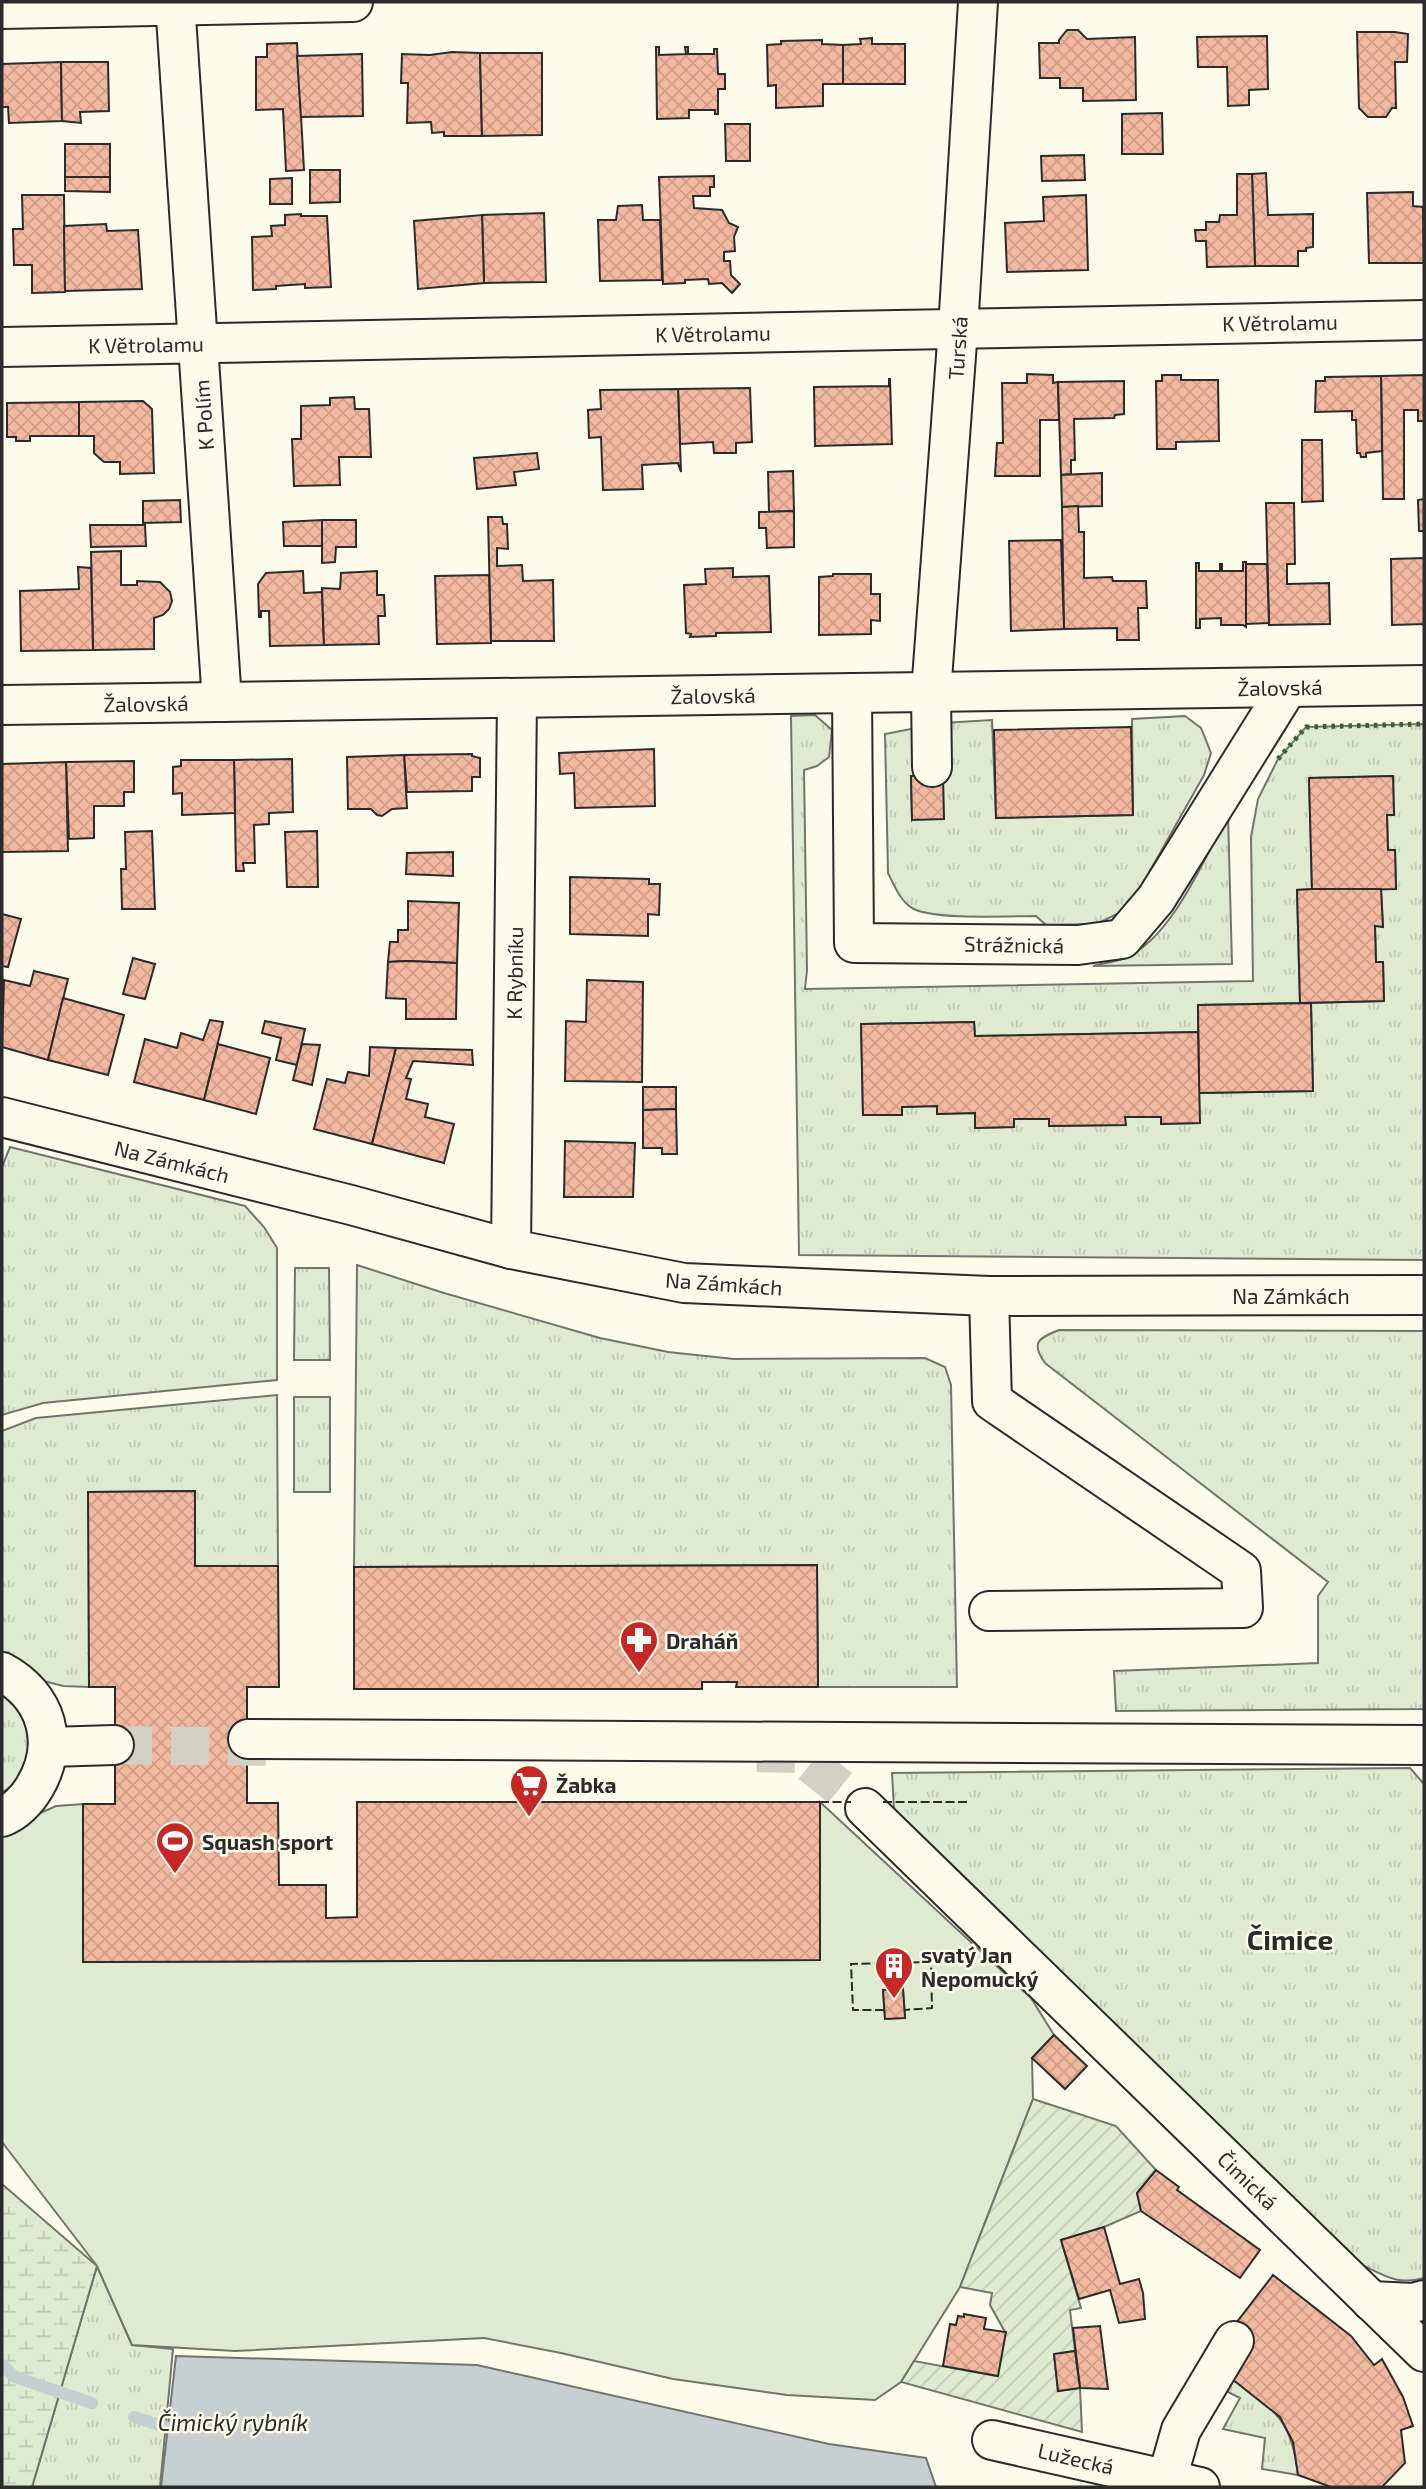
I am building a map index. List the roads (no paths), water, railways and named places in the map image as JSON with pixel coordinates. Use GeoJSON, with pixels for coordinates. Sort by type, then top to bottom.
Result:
{"type":"FeatureCollection","features":[{"type":"Feature","properties":{"kind":"street"},"geometry":{"type":"LineString","coordinates":[[2,9],[354,2]]}},
{"type":"Feature","properties":{"kind":"street","name":"Turská"},"geometry":{"type":"LineString","coordinates":[[932,767],[931,693],[958,329],[978,2]]}},
{"type":"Feature","properties":{"kind":"street","name":"K Polím"},"geometry":{"type":"LineString","coordinates":[[175,4],[222,702]]}},
{"type":"Feature","properties":{"kind":"street","name":"K Větrolamu"},"geometry":{"type":"LineString","coordinates":[[2,347],[1424,320]]}},
{"type":"Feature","properties":{"kind":"street","name":"Žalovská"},"geometry":{"type":"LineString","coordinates":[[2,705],[1424,685]]}},
{"type":"Feature","properties":{"kind":"street","name":"Strážnická"},"geometry":{"type":"LineString","coordinates":[[852,693],[855,943],[1078,945],[1122,939],[1154,902],[1288,687]]}},
{"type":"Feature","properties":{"kind":"street","name":"K Rybníku"},"geometry":{"type":"LineString","coordinates":[[510,1249],[517,698]]}},
{"type":"Feature","properties":{"kind":"street","name":"Na Zámkách"},"geometry":{"type":"LineString","coordinates":[[2,1117],[351,1205],[510,1249],[684,1283],[989,1296],[1424,1295]]}},
{"type":"Feature","properties":{"kind":"street"},"geometry":{"type":"LineString","coordinates":[[989,1296],[992,1401],[1241,1571],[1243,1608],[989,1611]]}},
{"type":"Feature","properties":{"kind":"street"},"geometry":{"type":"LineString","coordinates":[[2,1672],[17,1680],[34,1698],[45,1721],[49,1747],[43,1774],[29,1797],[2,1817]]}},
{"type":"Feature","properties":{"kind":"street"},"geometry":{"type":"LineString","coordinates":[[248,1739],[1424,1745]]}},
{"type":"Feature","properties":{"kind":"street"},"geometry":{"type":"LineString","coordinates":[[49,1747],[114,1745]]}},
{"type":"Feature","properties":{"kind":"street","name":"Čimická"},"geometry":{"type":"LineString","coordinates":[[865,1808],[1424,2352]]}},
{"type":"Feature","properties":{"kind":"street"},"geometry":{"type":"LineString","coordinates":[[1371,2301],[1413,2303],[1424,2300]]}},
{"type":"Feature","properties":{"kind":"street"},"geometry":{"type":"LineString","coordinates":[[1184,2483],[1181,2430],[1234,2341]]}},
{"type":"Feature","properties":{"kind":"street","name":"Lužecká"},"geometry":{"type":"LineString","coordinates":[[992,2440],[1184,2483]]}},
{"type":"Feature","properties":{"kind":"water","name":"Čimický rybník"},"geometry":{"type":"Polygon","coordinates":[[[176,2356],[477,2365],[829,2444],[926,2458],[936,2487],[161,2487],[176,2356]]]}},
{"type":"Feature","properties":{"kind":"waterway"},"geometry":{"type":"LineString","coordinates":[[2,2365],[15,2377],[92,2403]]}},
{"type":"Feature","properties":{"kind":"waterway"},"geometry":{"type":"LineString","coordinates":[[134,2417],[166,2427]]}},
{"type":"Feature","properties":{"kind":"tunnel"},"geometry":{"type":"LineString","coordinates":[[114,1745],[284,1747]]}},
{"type":"Feature","properties":{"kind":"tunnel"},"geometry":{"type":"LineString","coordinates":[[757,1753],[798,1754],[865,1808]]}},
{"type":"Feature","properties":{"kind":"place","name":"Draháň"},"geometry":{"type":"Point","coordinates":[639,1674]}},
{"type":"Feature","properties":{"kind":"place","name":"Žabka"},"geometry":{"type":"Point","coordinates":[529,1818]}},
{"type":"Feature","properties":{"kind":"place","name":"Squash sport"},"geometry":{"type":"Point","coordinates":[175,1875]}},
{"type":"Feature","properties":{"kind":"place","name":"svatý Jan Nepomucký"},"geometry":{"type":"Point","coordinates":[894,2000]}},
{"type":"Feature","properties":{"kind":"district","name":"Čimice"},"geometry":{"type":"Point","coordinates":[1290,1939]}}]}
